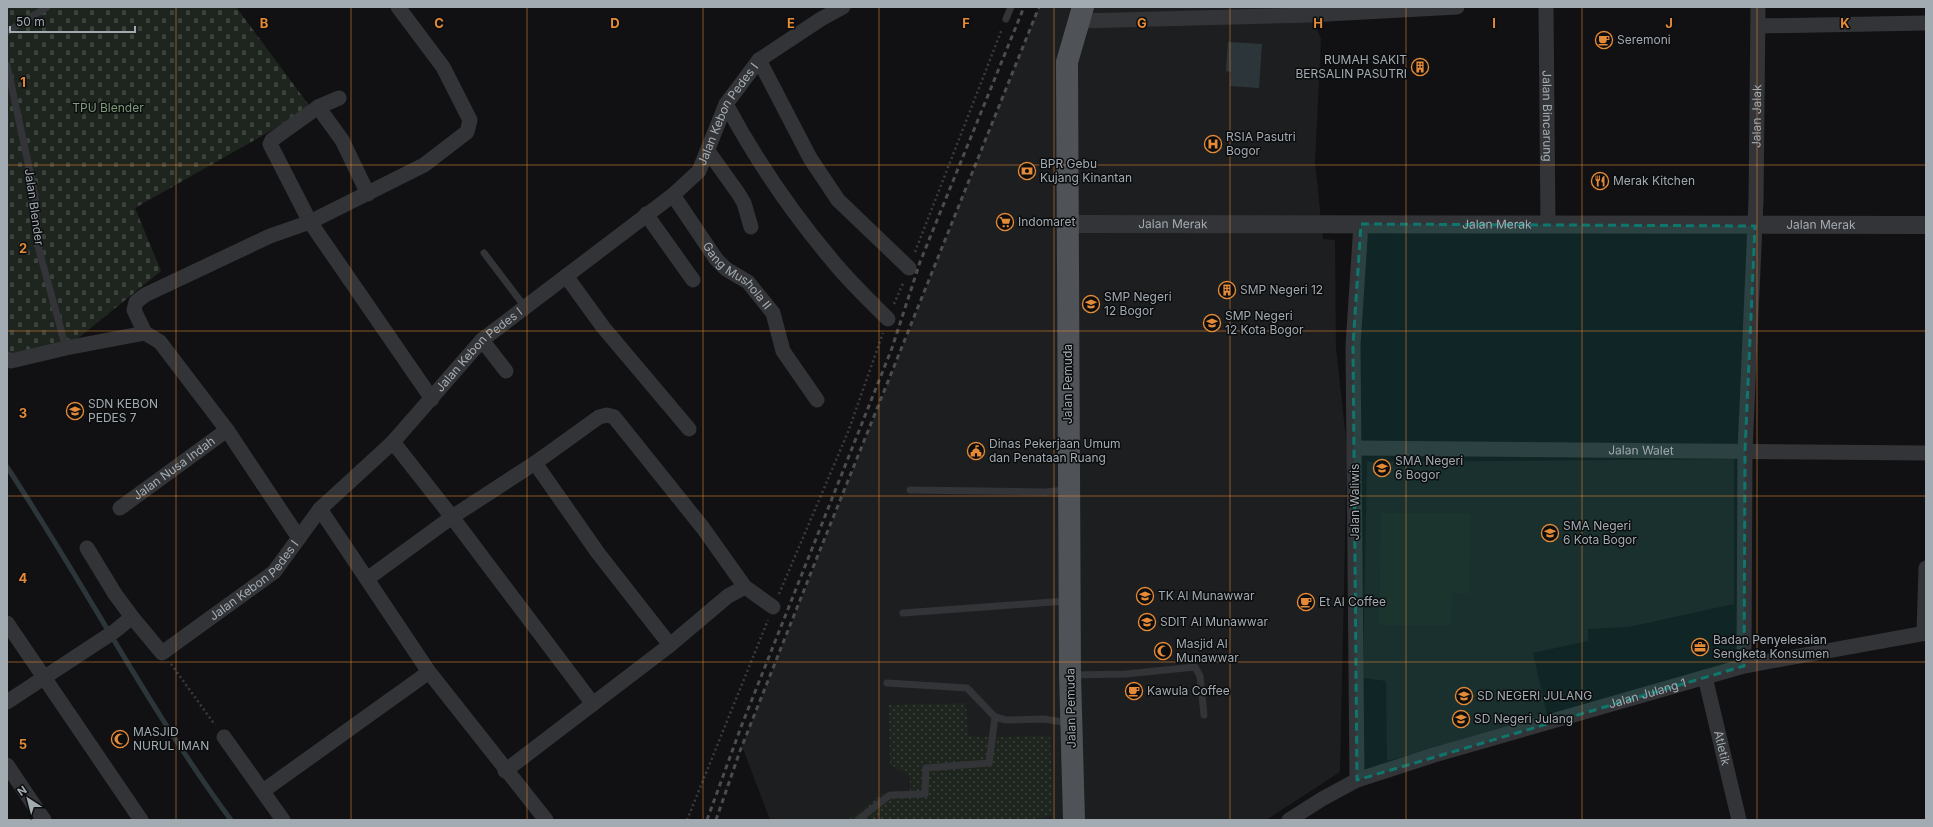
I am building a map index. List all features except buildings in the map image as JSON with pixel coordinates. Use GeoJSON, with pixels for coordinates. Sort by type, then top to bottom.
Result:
{"type":"FeatureCollection","features":[{"type":"Feature","properties":{"kind":"main road","name":"Jalan Pemuda"},"geometry":{"type":"LineString","coordinates":[[1074,820],[1070,675],[1067,62],[1081,14]]}},
{"type":"Feature","properties":{"kind":"street","name":"Jalan Kebon Pedes I"},"geometry":{"type":"LineString","coordinates":[[162,652],[274,572],[320,509],[393,442],[482,340],[673,195],[699,171],[726,104],[760,60],[821,19],[843,7]]}},
{"type":"Feature","properties":{"kind":"street"},"geometry":{"type":"LineString","coordinates":[[1081,14],[1310,11],[1457,7]]}},
{"type":"Feature","properties":{"kind":"street","name":"Jalan Bincarung"},"geometry":{"type":"LineString","coordinates":[[1546,7],[1548,225]]}},
{"type":"Feature","properties":{"kind":"street","name":"Jalan Jalak"},"geometry":{"type":"LineString","coordinates":[[1744,666],[1745,451],[1755,226],[1758,7]]}},
{"type":"Feature","properties":{"kind":"street"},"geometry":{"type":"LineString","coordinates":[[299,538],[227,430],[160,342],[145,333],[134,310],[136,302],[145,296],[270,236],[310,222],[424,165],[468,132],[470,120],[443,67],[404,9]]}},
{"type":"Feature","properties":{"kind":"street"},"geometry":{"type":"LineString","coordinates":[[1758,26],[1926,23]]}},
{"type":"Feature","properties":{"kind":"street"},"geometry":{"type":"LineString","coordinates":[[760,60],[784,112],[810,158],[838,200],[909,268]]}},
{"type":"Feature","properties":{"kind":"street"},"geometry":{"type":"LineString","coordinates":[[339,98],[318,107],[272,140],[270,144],[310,222],[432,399]]}},
{"type":"Feature","properties":{"kind":"street"},"geometry":{"type":"LineString","coordinates":[[726,104],[747,144],[793,211],[838,267],[888,319]]}},
{"type":"Feature","properties":{"kind":"street"},"geometry":{"type":"LineString","coordinates":[[318,107],[342,140],[368,194]]}},
{"type":"Feature","properties":{"kind":"street"},"geometry":{"type":"LineString","coordinates":[[708,151],[741,198],[751,227]]}},
{"type":"Feature","properties":{"kind":"street","name":"Gang Mushola II"},"geometry":{"type":"LineString","coordinates":[[673,195],[716,259],[726,269],[748,282],[773,313],[783,351],[817,400]]}},
{"type":"Feature","properties":{"kind":"street"},"geometry":{"type":"LineString","coordinates":[[646,214],[693,280]]}},
{"type":"Feature","properties":{"kind":"street","name":"Jalan Merak"},"geometry":{"type":"LineString","coordinates":[[1068,224],[1926,225]]}},
{"type":"Feature","properties":{"kind":"street","name":"Jalan Waliwis"},"geometry":{"type":"LineString","coordinates":[[1357,780],[1353,345],[1361,224]]}},
{"type":"Feature","properties":{"kind":"street"},"geometry":{"type":"LineString","coordinates":[[566,276],[603,327],[689,429]]}},
{"type":"Feature","properties":{"kind":"street"},"geometry":{"type":"LineString","coordinates":[[7,359],[11,361],[66,348],[145,333]]}},
{"type":"Feature","properties":{"kind":"street"},"geometry":{"type":"LineString","coordinates":[[482,340],[506,371]]}},
{"type":"Feature","properties":{"kind":"street"},"geometry":{"type":"LineString","coordinates":[[367,579],[452,517],[535,463],[599,417],[606,415],[614,417],[702,528],[745,587],[773,607]]}},
{"type":"Feature","properties":{"kind":"street","name":"Jalan Nusa Indah"},"geometry":{"type":"LineString","coordinates":[[120,508],[227,430]]}},
{"type":"Feature","properties":{"kind":"street"},"geometry":{"type":"LineString","coordinates":[[393,442],[452,517],[593,704]]}},
{"type":"Feature","properties":{"kind":"street","name":"Jalan Walet"},"geometry":{"type":"LineString","coordinates":[[1355,448],[1926,453]]}},
{"type":"Feature","properties":{"kind":"street"},"geometry":{"type":"LineString","coordinates":[[535,463],[598,553],[670,645]]}},
{"type":"Feature","properties":{"kind":"street"},"geometry":{"type":"LineString","coordinates":[[320,509],[429,672],[506,771],[539,818]]}},
{"type":"Feature","properties":{"kind":"street"},"geometry":{"type":"LineString","coordinates":[[87,548],[115,594],[132,617],[162,652]]}},
{"type":"Feature","properties":{"kind":"street"},"geometry":{"type":"LineString","coordinates":[[1925,633],[1926,568]]}},
{"type":"Feature","properties":{"kind":"street"},"geometry":{"type":"LineString","coordinates":[[506,771],[670,645],[728,596],[745,587]]}},
{"type":"Feature","properties":{"kind":"street"},"geometry":{"type":"LineString","coordinates":[[7,702],[96,642],[115,631],[132,617]]}},
{"type":"Feature","properties":{"kind":"street"},"geometry":{"type":"LineString","coordinates":[[7,623],[43,678],[142,820]]}},
{"type":"Feature","properties":{"kind":"street","name":"Jalan Julang 1"},"geometry":{"type":"LineString","coordinates":[[1290,820],[1322,799],[1357,780],[1434,755],[1744,666],[1925,633]]}},
{"type":"Feature","properties":{"kind":"street"},"geometry":{"type":"LineString","coordinates":[[263,791],[429,672]]}},
{"type":"Feature","properties":{"kind":"street","name":"Atletik"},"geometry":{"type":"LineString","coordinates":[[1705,677],[1739,820]]}},
{"type":"Feature","properties":{"kind":"street"},"geometry":{"type":"LineString","coordinates":[[224,737],[283,820]]}},
{"type":"Feature","properties":{"kind":"street"},"geometry":{"type":"LineString","coordinates":[[7,765],[44,820]]}},
{"type":"Feature","properties":{"kind":"lane"},"geometry":{"type":"LineString","coordinates":[[7,32],[47,7]]}},
{"type":"Feature","properties":{"kind":"lane"},"geometry":{"type":"LineString","coordinates":[[1006,19],[1011,7]]}},
{"type":"Feature","properties":{"kind":"lane","name":"Jalan Blender"},"geometry":{"type":"LineString","coordinates":[[7,65],[35,195],[39,250],[66,348]]}},
{"type":"Feature","properties":{"kind":"lane"},"geometry":{"type":"LineString","coordinates":[[484,253],[525,307]]}},
{"type":"Feature","properties":{"kind":"lane"},"geometry":{"type":"LineString","coordinates":[[910,490],[1045,492],[1069,490]]}},
{"type":"Feature","properties":{"kind":"lane"},"geometry":{"type":"LineString","coordinates":[[903,613],[1070,601]]}},
{"type":"Feature","properties":{"kind":"lane"},"geometry":{"type":"LineString","coordinates":[[1070,675],[1126,674],[1195,667],[1200,676],[1204,716]]}},
{"type":"Feature","properties":{"kind":"lane"},"geometry":{"type":"LineString","coordinates":[[887,682],[967,688],[995,717],[1006,720],[1044,719],[1071,723]]}},
{"type":"Feature","properties":{"kind":"lane"},"geometry":{"type":"LineString","coordinates":[[858,820],[890,795],[925,794],[926,768],[988,763],[995,717]]}},
{"type":"Feature","properties":{"kind":"path"},"geometry":{"type":"LineString","coordinates":[[687,820],[773,607],[848,432],[888,319],[1006,19]]}},
{"type":"Feature","properties":{"kind":"path"},"geometry":{"type":"LineString","coordinates":[[162,652],[224,737]]}},
{"type":"Feature","properties":{"kind":"highlighted area"},"geometry":{"type":"Polygon","coordinates":[[[1361,224],[1755,226],[1745,451],[1744,666],[1357,780],[1353,345],[1361,224]]]}},
{"type":"Feature","properties":{"kind":"shaded area"},"geometry":{"type":"Polygon","coordinates":[[[1039,7],[1311,7],[1310,12],[1321,39],[1315,162],[1323,239],[1335,240],[1336,348],[1347,448],[1340,772],[1266,820],[770,820],[742,746],[1039,7]]]}},
{"type":"Feature","properties":{"kind":"shaded area"},"geometry":{"type":"Polygon","coordinates":[[[1228,42],[1262,44],[1259,88],[1230,86],[1231,72],[1226,71],[1228,42]]]}},
{"type":"Feature","properties":{"kind":"shaded area","name":"SMA Negeri 6 Kota Bogor"},"geometry":{"type":"Polygon","coordinates":[[[1734,459],[1734,604],[1629,627],[1588,629],[1588,641],[1533,653],[1548,719],[1387,761],[1386,681],[1363,678],[1367,462],[1734,459]]]}},
{"type":"Feature","properties":{"kind":"green space","name":"TPU Blender"},"geometry":{"type":"Polygon","coordinates":[[[7,7],[236,7],[311,108],[135,208],[161,271],[66,348],[7,359],[7,7]]]}},
{"type":"Feature","properties":{"kind":"green space"},"geometry":{"type":"Polygon","coordinates":[[[1381,513],[1471,513],[1470,593],[1452,593],[1451,625],[1379,625],[1381,513]]]}},
{"type":"Feature","properties":{"kind":"green space"},"geometry":{"type":"Polygon","coordinates":[[[966,703],[968,736],[1050,736],[1053,815],[1032,820],[848,820],[884,793],[910,794],[910,777],[890,764],[889,705],[966,703]]]}},
{"type":"Feature","properties":{"kind":"waterway"},"geometry":{"type":"LineString","coordinates":[[7,467],[63,555],[144,690],[172,734],[231,820]]}},
{"type":"Feature","properties":{"kind":"railway"},"geometry":{"type":"LineString","coordinates":[[707,820],[741,727],[892,348],[920,262],[1024,7]]}},
{"type":"Feature","properties":{"kind":"railway"},"geometry":{"type":"LineString","coordinates":[[716,820],[740,751],[1039,7]]}},
{"type":"Feature","properties":{"kind":"place","name":"Seremoni"},"geometry":{"type":"Point","coordinates":[1604,40]}},
{"type":"Feature","properties":{"kind":"place","name":"RUMAH SAKIT BERSALIN PASUTRI"},"geometry":{"type":"Point","coordinates":[1420,67]}},
{"type":"Feature","properties":{"kind":"place","name":"RSIA Pasutri Bogor"},"geometry":{"type":"Point","coordinates":[1213,144]}},
{"type":"Feature","properties":{"kind":"place","name":"BPR Gebu Kujang Kinantan"},"geometry":{"type":"Point","coordinates":[1027,171]}},
{"type":"Feature","properties":{"kind":"place","name":"Merak Kitchen"},"geometry":{"type":"Point","coordinates":[1600,181]}},
{"type":"Feature","properties":{"kind":"place","name":"Indomaret"},"geometry":{"type":"Point","coordinates":[1005,222]}},
{"type":"Feature","properties":{"kind":"place","name":"SMP Negeri 12"},"geometry":{"type":"Point","coordinates":[1227,290]}},
{"type":"Feature","properties":{"kind":"place","name":"SMP Negeri 12 Bogor"},"geometry":{"type":"Point","coordinates":[1091,304]}},
{"type":"Feature","properties":{"kind":"place","name":"SMP Negeri 12 Kota Bogor"},"geometry":{"type":"Point","coordinates":[1212,323]}},
{"type":"Feature","properties":{"kind":"place","name":"SDN KEBON PEDES 7"},"geometry":{"type":"Point","coordinates":[75,411]}},
{"type":"Feature","properties":{"kind":"place","name":"Dinas Pekerjaan Umum dan Penataan Ruang"},"geometry":{"type":"Point","coordinates":[976,451]}},
{"type":"Feature","properties":{"kind":"place","name":"SMA Negeri 6 Bogor"},"geometry":{"type":"Point","coordinates":[1382,468]}},
{"type":"Feature","properties":{"kind":"place","name":"SMA Negeri 6 Kota Bogor"},"geometry":{"type":"Point","coordinates":[1550,533]}},
{"type":"Feature","properties":{"kind":"place","name":"TK Al Munawwar"},"geometry":{"type":"Point","coordinates":[1145,596]}},
{"type":"Feature","properties":{"kind":"place","name":"Et Al Coffee"},"geometry":{"type":"Point","coordinates":[1306,602]}},
{"type":"Feature","properties":{"kind":"place","name":"SDIT Al Munawwar"},"geometry":{"type":"Point","coordinates":[1147,622]}},
{"type":"Feature","properties":{"kind":"place","name":"Badan Penyelesaian Sengketa Konsumen"},"geometry":{"type":"Point","coordinates":[1700,647]}},
{"type":"Feature","properties":{"kind":"place","name":"Masjid Al Munawwar"},"geometry":{"type":"Point","coordinates":[1163,651]}},
{"type":"Feature","properties":{"kind":"place","name":"Kawula Coffee"},"geometry":{"type":"Point","coordinates":[1134,691]}},
{"type":"Feature","properties":{"kind":"place","name":"SD NEGERI JULANG"},"geometry":{"type":"Point","coordinates":[1464,696]}},
{"type":"Feature","properties":{"kind":"place","name":"SD Negeri Julang"},"geometry":{"type":"Point","coordinates":[1461,719]}},
{"type":"Feature","properties":{"kind":"place","name":"MASJID NURUL IMAN"},"geometry":{"type":"Point","coordinates":[120,739]}}]}
